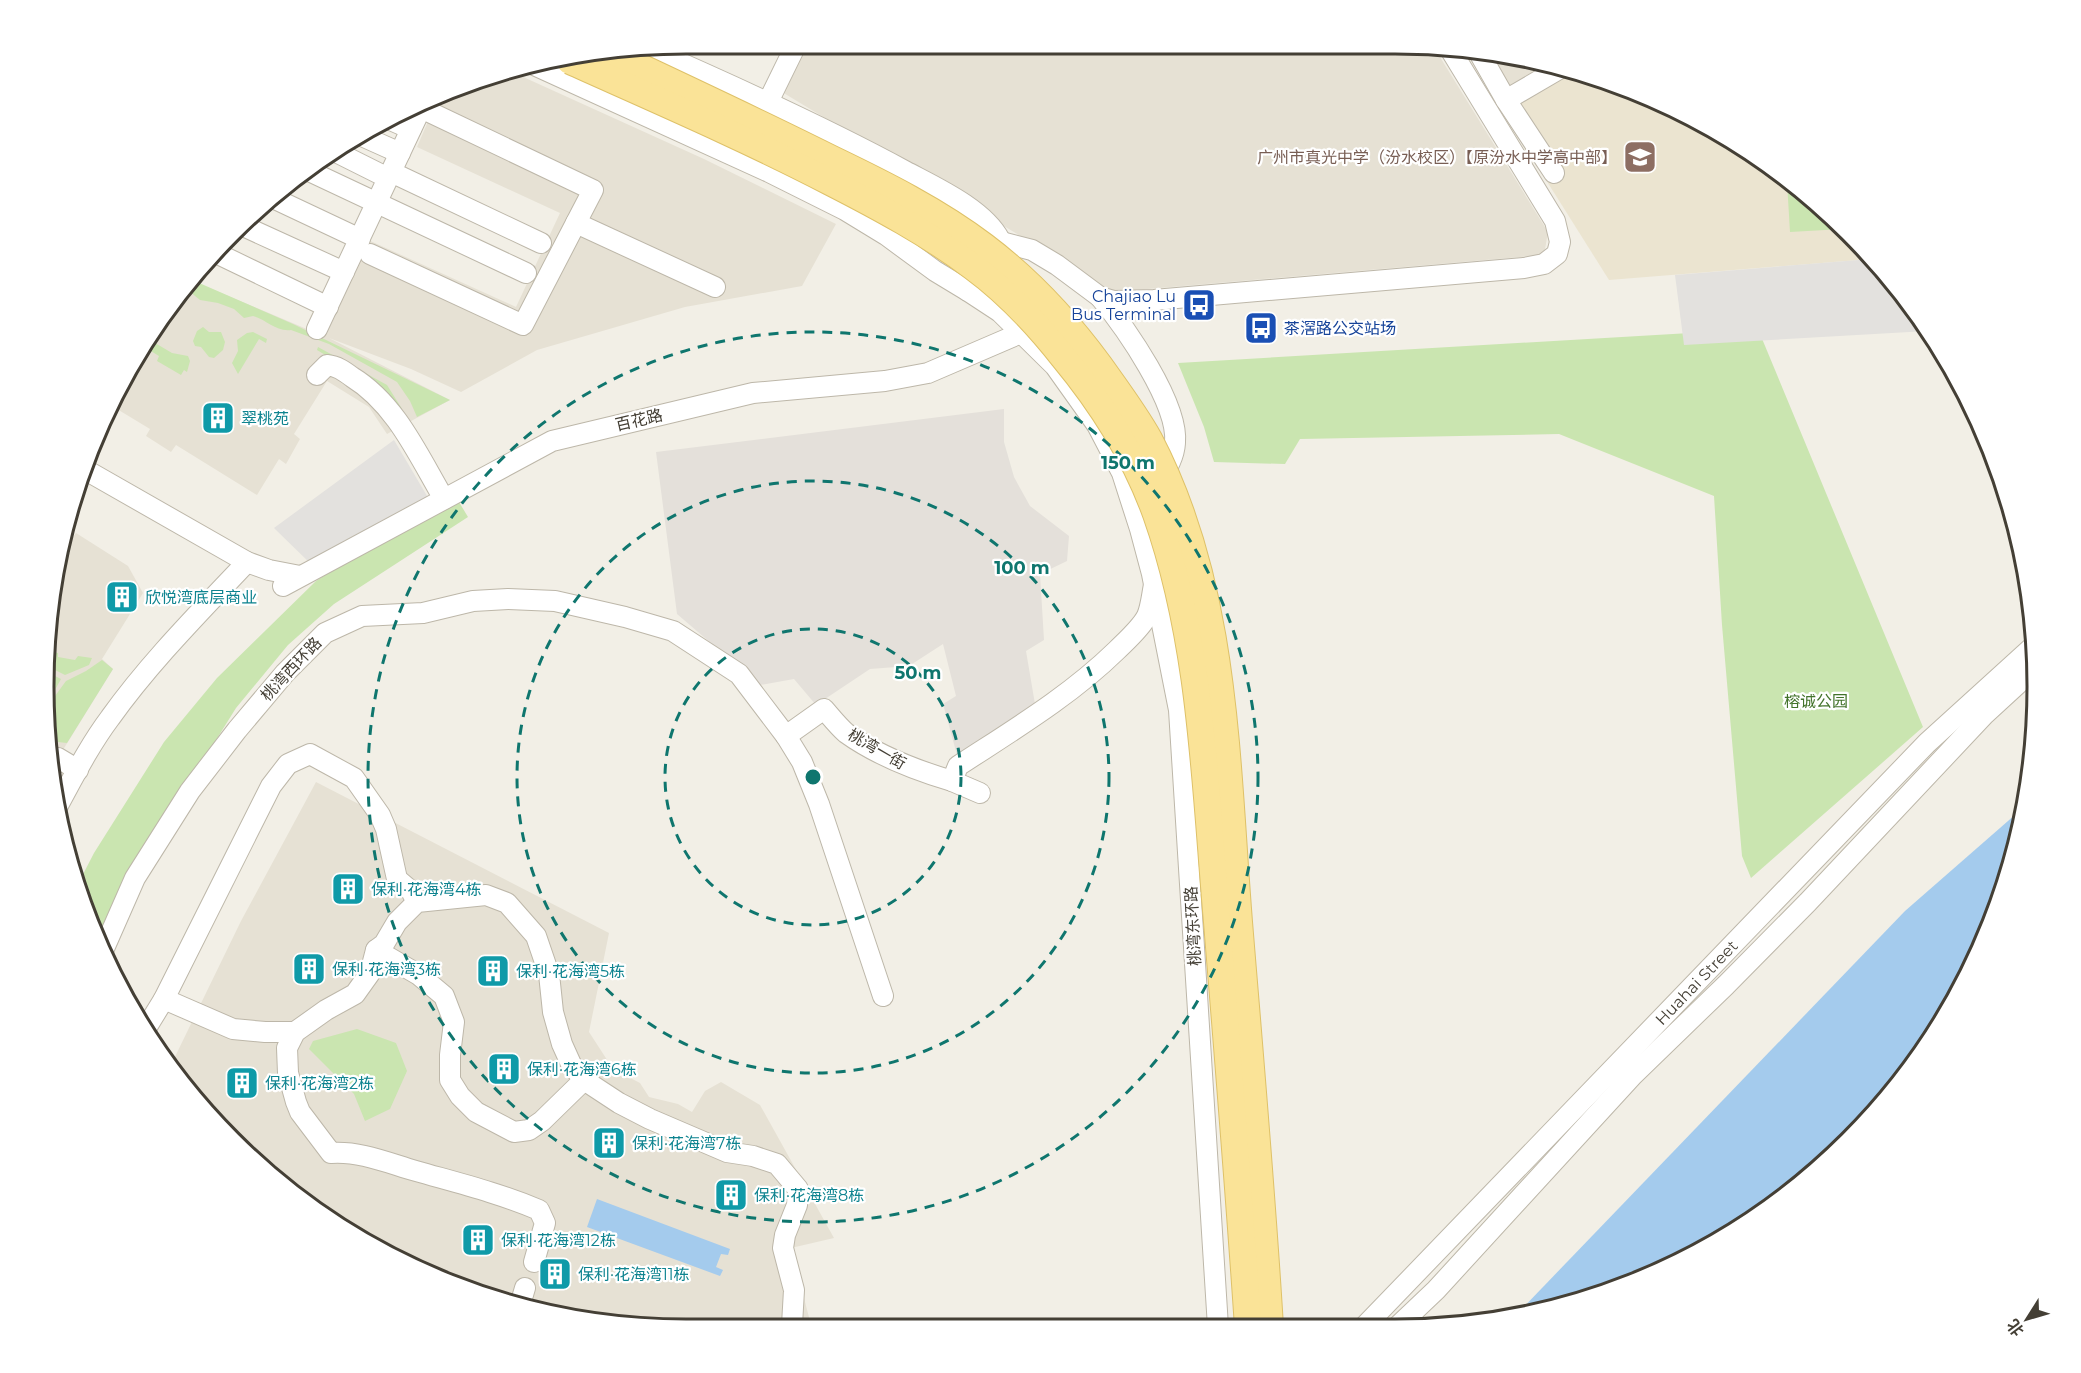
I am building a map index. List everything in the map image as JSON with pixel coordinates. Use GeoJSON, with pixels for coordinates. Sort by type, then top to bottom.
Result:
{"type":"FeatureCollection","features":[{"type":"Feature","properties":{"kind":"main road"},"geometry":{"type":"LineString","coordinates":[[620,57],[847,166],[947,220],[984,246],[1052,306],[1082,341],[1148,438],[1190,538],[1214,640],[1224,730],[1263,1204],[1270,1319]]}},
{"type":"Feature","properties":{"kind":"main road"},"geometry":{"type":"LineString","coordinates":[[576,64],[776,154],[858,196],[926,235],[976,269],[1017,305],[1057,348],[1110,419],[1155,511],[1182,606],[1192,661],[1204,766],[1247,1319]]}},
{"type":"Feature","properties":{"kind":"street"},"geometry":{"type":"LineString","coordinates":[[768,102],[792,54]]}},
{"type":"Feature","properties":{"kind":"street"},"geometry":{"type":"LineString","coordinates":[[662,55],[863,148],[940,190],[974,212],[994,232],[1003,250],[999,268],[990,279],[977,289],[968,291]]}},
{"type":"Feature","properties":{"kind":"street"},"geometry":{"type":"LineString","coordinates":[[1100,297],[1114,302],[1154,300],[1524,268],[1544,264],[1557,254],[1560,242],[1555,221],[1455,57]]}},
{"type":"Feature","properties":{"kind":"street"},"geometry":{"type":"LineString","coordinates":[[1483,60],[1554,174]]}},
{"type":"Feature","properties":{"kind":"street"},"geometry":{"type":"LineString","coordinates":[[546,70],[769,172],[845,210],[886,235],[935,271],[999,312],[1022,333],[1055,366],[1112,445],[1121,453],[1139,459],[1150,454],[1164,442],[1169,430],[1170,413]]}},
{"type":"Feature","properties":{"kind":"street"},"geometry":{"type":"LineString","coordinates":[[1506,100],[1550,74]]}},
{"type":"Feature","properties":{"kind":"street"},"geometry":{"type":"LineString","coordinates":[[280,202],[365,247],[523,325],[593,190],[427,110]]}},
{"type":"Feature","properties":{"kind":"street"},"geometry":{"type":"LineString","coordinates":[[317,329],[344,272],[365,247],[376,204],[419,114]]}},
{"type":"Feature","properties":{"kind":"street"},"geometry":{"type":"LineString","coordinates":[[399,124],[411,129]]}},
{"type":"Feature","properties":{"kind":"street"},"geometry":{"type":"LineString","coordinates":[[369,139],[400,153]]}},
{"type":"Feature","properties":{"kind":"street"},"geometry":{"type":"LineString","coordinates":[[344,155],[541,243]]}},
{"type":"Feature","properties":{"kind":"street"},"geometry":{"type":"LineString","coordinates":[[316,174],[526,273]]}},
{"type":"Feature","properties":{"kind":"street"},"geometry":{"type":"LineString","coordinates":[[576,223],[715,287]]}},
{"type":"Feature","properties":{"kind":"street"},"geometry":{"type":"LineString","coordinates":[[250,229],[344,272]]}},
{"type":"Feature","properties":{"kind":"street"},"geometry":{"type":"LineString","coordinates":[[1001,242],[1032,250],[1057,265],[1100,297],[1121,322],[1141,353],[1175,425],[1175,444],[1172,459],[1156,487],[1140,529]]}},
{"type":"Feature","properties":{"kind":"street"},"geometry":{"type":"LineString","coordinates":[[223,256],[328,307]]}},
{"type":"Feature","properties":{"kind":"street","name":"百花路"},"geometry":{"type":"LineString","coordinates":[[247,562],[292,581],[552,441],[753,393],[885,381],[928,373],[1022,333]]}},
{"type":"Feature","properties":{"kind":"street"},"geometry":{"type":"LineString","coordinates":[[317,375],[327,365],[334,366],[366,385],[379,396],[401,426],[408,450],[444,499]]}},
{"type":"Feature","properties":{"kind":"street","name":"桃湾东环路"},"geometry":{"type":"LineString","coordinates":[[1097,425],[1122,472],[1140,529],[1154,585],[1179,710],[1217,1319]]}},
{"type":"Feature","properties":{"kind":"street"},"geometry":{"type":"LineString","coordinates":[[64,796],[110,718],[174,640],[247,562],[91,474]]}},
{"type":"Feature","properties":{"kind":"street"},"geometry":{"type":"LineString","coordinates":[[952,782],[958,766],[1045,710],[1108,660],[1147,615],[1154,585]]}},
{"type":"Feature","properties":{"kind":"street","name":"桃湾西环路"},"geometry":{"type":"LineString","coordinates":[[107,941],[135,878],[190,791],[223,747],[285,673],[325,633],[362,616],[423,614],[473,601],[508,598],[555,601],[626,617],[673,631],[739,674],[786,736]]}},
{"type":"Feature","properties":{"kind":"street","name":"Huahai Street"},"geometry":{"type":"LineString","coordinates":[[1372,1319],[1927,743],[2026,653]]}},
{"type":"Feature","properties":{"kind":"street","name":"Huahai Street"},"geometry":{"type":"LineString","coordinates":[[1406,1319],[1436,1290],[1633,1075],[1808,902],[1984,716],[2027,676]]}},
{"type":"Feature","properties":{"kind":"street","name":"桃湾一街"},"geometry":{"type":"LineString","coordinates":[[786,736],[824,709],[845,732],[910,769],[952,782],[980,794]]}},
{"type":"Feature","properties":{"kind":"street"},"geometry":{"type":"LineString","coordinates":[[786,736],[802,762],[819,804],[883,996]]}},
{"type":"Feature","properties":{"kind":"street"},"geometry":{"type":"LineString","coordinates":[[150,1021],[164,999],[271,786],[288,764],[310,754],[354,778],[380,815],[386,829],[397,879],[411,891],[417,902]]}},
{"type":"Feature","properties":{"kind":"street"},"geometry":{"type":"LineString","coordinates":[[58,758],[78,770]]}},
{"type":"Feature","properties":{"kind":"street"},"geometry":{"type":"LineString","coordinates":[[534,1262],[545,1223],[539,1210],[504,1195],[378,1158],[349,1152],[331,1153],[300,1112],[296,1102],[288,1073],[286,1048],[295,1032],[326,1010],[355,994],[370,973],[376,950],[384,944],[397,922],[417,902],[486,895],[507,903],[536,936],[549,974],[553,1012],[562,1044],[571,1064],[584,1080],[619,1103],[650,1119],[727,1152],[753,1156],[777,1164],[790,1177],[798,1189],[797,1205],[784,1234],[783,1248],[794,1290],[792,1319]]}},
{"type":"Feature","properties":{"kind":"street"},"geometry":{"type":"LineString","coordinates":[[376,950],[419,975],[444,996],[454,1022],[450,1080],[460,1096],[476,1112],[514,1132],[529,1130],[542,1121],[584,1080]]}},
{"type":"Feature","properties":{"kind":"street"},"geometry":{"type":"LineString","coordinates":[[164,999],[233,1029],[295,1032]]}},
{"type":"Feature","properties":{"kind":"shaded area"},"geometry":{"type":"Polygon","coordinates":[[[801,54],[1439,55],[1548,232],[1544,255],[1113,292],[782,92],[801,54]]]}},
{"type":"Feature","properties":{"kind":"shaded area"},"geometry":{"type":"Polygon","coordinates":[[[1472,58],[1550,74],[1502,110],[1472,58]]]}},
{"type":"Feature","properties":{"kind":"shaded area"},"geometry":{"type":"Polygon","coordinates":[[[522,76],[704,159],[836,224],[802,286],[685,307],[537,350],[461,392],[411,369],[329,338],[450,400],[387,434],[369,407],[327,381],[294,434],[300,439],[286,464],[279,459],[257,495],[176,445],[171,452],[146,436],[150,429],[118,410],[161,335],[199,284],[321,335],[366,239],[516,307],[560,213],[417,147],[434,106],[522,76]]]}},
{"type":"Feature","properties":{"kind":"shaded area","name":"广州市真光中学（汾水校区）【原汾水中学高中部】"},"geometry":{"type":"Polygon","coordinates":[[[1558,76],[1637,102],[1711,139],[1746,161],[1812,211],[1861,260],[1609,280],[1502,110],[1558,76]]]}},
{"type":"Feature","properties":{"kind":"shaded area"},"geometry":{"type":"Polygon","coordinates":[[[1861,260],[1896,301],[1918,332],[1684,345],[1675,275],[1861,260]]]}},
{"type":"Feature","properties":{"kind":"shaded area"},"geometry":{"type":"Polygon","coordinates":[[[1004,409],[1004,442],[1014,477],[1030,506],[1069,536],[1067,561],[1040,574],[1044,640],[1026,651],[1036,710],[957,755],[943,704],[956,696],[943,644],[909,666],[870,669],[816,705],[794,679],[760,685],[677,614],[656,452],[1004,409]]]}},
{"type":"Feature","properties":{"kind":"shaded area"},"geometry":{"type":"Polygon","coordinates":[[[394,440],[430,501],[313,566],[274,528],[394,440]]]}},
{"type":"Feature","properties":{"kind":"shaded area"},"geometry":{"type":"Polygon","coordinates":[[[76,533],[128,566],[143,593],[102,659],[113,669],[58,758],[55,728],[55,645],[59,604],[72,538],[76,533]]]}},
{"type":"Feature","properties":{"kind":"shaded area"},"geometry":{"type":"Polygon","coordinates":[[[316,782],[609,933],[589,1032],[613,1069],[640,1083],[649,1097],[678,1104],[692,1112],[705,1091],[721,1082],[760,1105],[834,1238],[791,1248],[809,1319],[645,1318],[563,1307],[483,1285],[444,1271],[370,1234],[335,1212],[269,1162],[239,1134],[211,1104],[175,1057],[241,921],[316,782]]]}},
{"type":"Feature","properties":{"kind":"green space"},"geometry":{"type":"Polygon","coordinates":[[[1788,191],[1832,230],[1790,232],[1788,191]]]}},
{"type":"Feature","properties":{"kind":"green space"},"geometry":{"type":"Polygon","coordinates":[[[200,283],[293,324],[450,400],[417,417],[410,401],[397,382],[329,344],[291,330],[276,328],[253,316],[244,318],[234,309],[218,303],[200,300],[191,293],[200,283]]]}},
{"type":"Feature","properties":{"kind":"green space"},"geometry":{"type":"Polygon","coordinates":[[[203,327],[209,332],[221,332],[225,342],[223,350],[214,358],[209,357],[201,347],[195,346],[193,341],[197,331],[203,327]]]}},
{"type":"Feature","properties":{"kind":"green space","name":"榕诚公园"},"geometry":{"type":"Polygon","coordinates":[[[1758,329],[1923,727],[1751,878],[1742,856],[1722,625],[1714,496],[1559,434],[1300,439],[1285,464],[1214,462],[1204,427],[1178,363],[1758,329]]]}},
{"type":"Feature","properties":{"kind":"green space"},"geometry":{"type":"Polygon","coordinates":[[[253,332],[267,339],[266,343],[259,339],[238,374],[232,363],[238,351],[237,340],[253,332]]]}},
{"type":"Feature","properties":{"kind":"green space"},"geometry":{"type":"Polygon","coordinates":[[[156,343],[172,353],[188,356],[190,361],[187,372],[184,370],[181,375],[157,361],[159,356],[151,351],[156,343]]]}},
{"type":"Feature","properties":{"kind":"green space"},"geometry":{"type":"Polygon","coordinates":[[[318,347],[387,385],[402,409],[397,413],[382,389],[317,350],[318,347]]]}},
{"type":"Feature","properties":{"kind":"green space"},"geometry":{"type":"Polygon","coordinates":[[[453,492],[468,517],[334,604],[288,645],[236,708],[173,809],[106,938],[83,874],[94,853],[164,742],[217,678],[316,581],[453,492]]]}},
{"type":"Feature","properties":{"kind":"green space"},"geometry":{"type":"Polygon","coordinates":[[[55,652],[58,653],[58,657],[75,660],[78,656],[92,658],[89,665],[65,675],[54,670],[55,652]]]}},
{"type":"Feature","properties":{"kind":"green space"},"geometry":{"type":"Polygon","coordinates":[[[102,660],[113,669],[67,743],[58,742],[55,728],[54,696],[66,681],[102,660]]]}},
{"type":"Feature","properties":{"kind":"green space"},"geometry":{"type":"Polygon","coordinates":[[[54,676],[61,679],[54,690],[54,676]]]}},
{"type":"Feature","properties":{"kind":"green space"},"geometry":{"type":"Polygon","coordinates":[[[357,1029],[396,1043],[407,1071],[390,1109],[365,1121],[354,1094],[309,1049],[313,1041],[357,1029]]]}},
{"type":"Feature","properties":{"kind":"water"},"geometry":{"type":"Polygon","coordinates":[[[2013,816],[1993,890],[1962,966],[1942,1003],[1896,1072],[1842,1134],[1780,1188],[1711,1234],[1637,1271],[1598,1285],[1526,1305],[1905,911],[2013,816]]]}},
{"type":"Feature","properties":{"kind":"water"},"geometry":{"type":"Polygon","coordinates":[[[597,1199],[730,1249],[728,1255],[721,1254],[716,1267],[723,1270],[720,1276],[587,1227],[597,1199]]]}},
{"type":"Feature","properties":{"kind":"place","name":"广州市真光中学（汾水校区）【原汾水中学高中部】"},"geometry":{"type":"Point","coordinates":[1640,157]}},
{"type":"Feature","properties":{"kind":"place","name":"Chajiao Lu Bus Terminal"},"geometry":{"type":"Point","coordinates":[1199,305]}},
{"type":"Feature","properties":{"kind":"place","name":"茶滘路公交站场"},"geometry":{"type":"Point","coordinates":[1261,328]}},
{"type":"Feature","properties":{"kind":"place","name":"翠桃苑"},"geometry":{"type":"Point","coordinates":[218,418]}},
{"type":"Feature","properties":{"kind":"place","name":"欣悦湾底层商业"},"geometry":{"type":"Point","coordinates":[122,597]}},
{"type":"Feature","properties":{"kind":"place","name":"保利·花海湾4栋"},"geometry":{"type":"Point","coordinates":[348,889]}},
{"type":"Feature","properties":{"kind":"place","name":"保利·花海湾3栋"},"geometry":{"type":"Point","coordinates":[309,969]}},
{"type":"Feature","properties":{"kind":"place","name":"保利·花海湾5栋"},"geometry":{"type":"Point","coordinates":[493,971]}},
{"type":"Feature","properties":{"kind":"place","name":"保利·花海湾6栋"},"geometry":{"type":"Point","coordinates":[504,1069]}},
{"type":"Feature","properties":{"kind":"place","name":"保利·花海湾2栋"},"geometry":{"type":"Point","coordinates":[242,1083]}},
{"type":"Feature","properties":{"kind":"place","name":"保利·花海湾7栋"},"geometry":{"type":"Point","coordinates":[609,1143]}},
{"type":"Feature","properties":{"kind":"place","name":"保利·花海湾8栋"},"geometry":{"type":"Point","coordinates":[731,1195]}},
{"type":"Feature","properties":{"kind":"place","name":"保利·花海湾12栋"},"geometry":{"type":"Point","coordinates":[478,1240]}},
{"type":"Feature","properties":{"kind":"place","name":"保利·花海湾11栋"},"geometry":{"type":"Point","coordinates":[555,1274]}}]}
